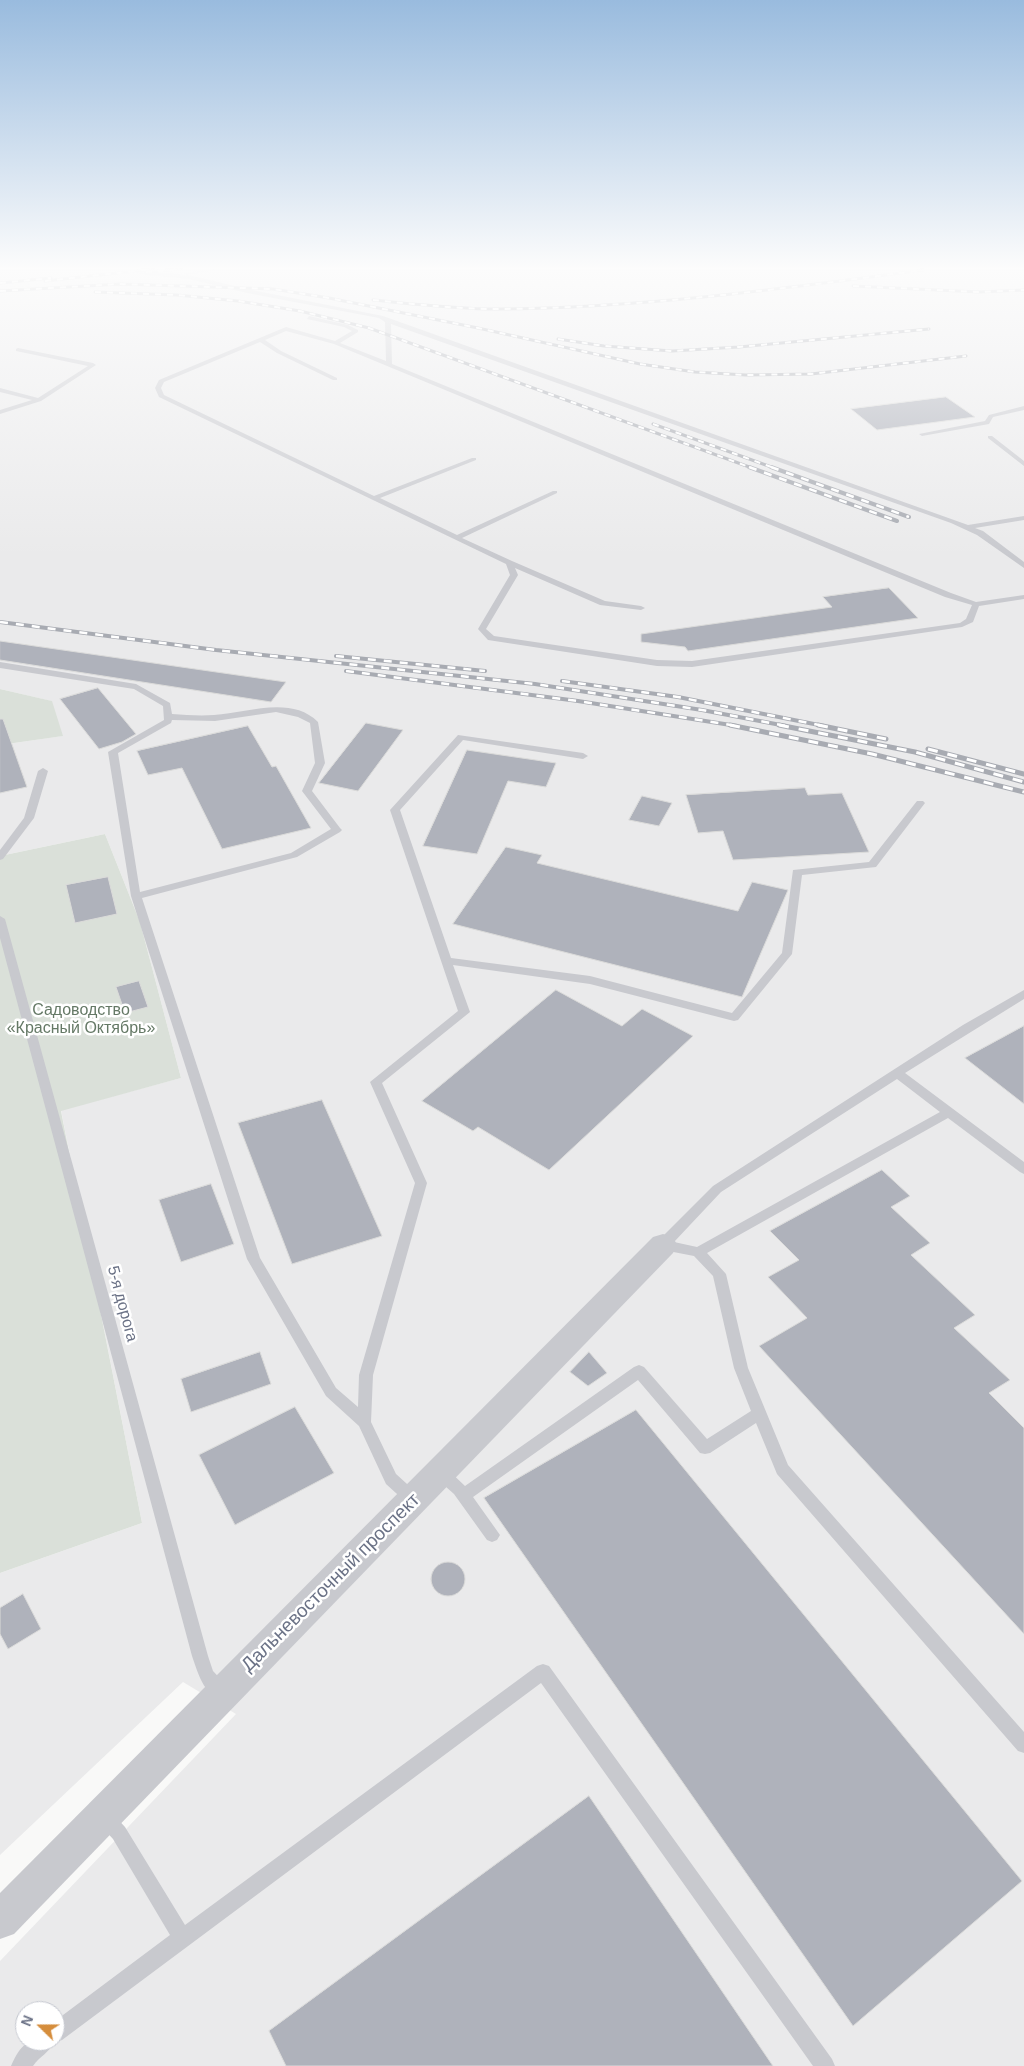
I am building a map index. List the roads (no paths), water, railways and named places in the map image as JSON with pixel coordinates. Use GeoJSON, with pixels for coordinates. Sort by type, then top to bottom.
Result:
{"type":"FeatureCollection","features":[{"type":"Feature","properties":{"kind":"street","name":"Дальневосточный проспект"},"geometry":{"type":"LineString","coordinates":[[0,1920],[663,1245]]}},
{"type":"Feature","properties":{"kind":"lane"},"geometry":{"type":"LineString","coordinates":[[0,412],[39,400],[92,365]]}},
{"type":"Feature","properties":{"kind":"lane"},"geometry":{"type":"LineString","coordinates":[[196,365],[161,380],[158,388],[161,396],[509,563],[603,603],[642,608]]}},
{"type":"Feature","properties":{"kind":"lane"},"geometry":{"type":"LineString","coordinates":[[307,365],[335,379]]}},
{"type":"Feature","properties":{"kind":"lane"},"geometry":{"type":"LineString","coordinates":[[513,365],[967,527],[980,533],[1024,566]]}},
{"type":"Feature","properties":{"kind":"lane"},"geometry":{"type":"LineString","coordinates":[[389,366],[948,595],[976,604],[1024,597]]}},
{"type":"Feature","properties":{"kind":"lane"},"geometry":{"type":"LineString","coordinates":[[0,390],[39,400]]}},
{"type":"Feature","properties":{"kind":"lane"},"geometry":{"type":"LineString","coordinates":[[922,434],[988,423],[991,416],[1024,408]]}},
{"type":"Feature","properties":{"kind":"lane"},"geometry":{"type":"LineString","coordinates":[[990,437],[1024,464]]}},
{"type":"Feature","properties":{"kind":"lane"},"geometry":{"type":"LineString","coordinates":[[374,498],[474,459]]}},
{"type":"Feature","properties":{"kind":"lane"},"geometry":{"type":"LineString","coordinates":[[456,538],[555,492]]}},
{"type":"Feature","properties":{"kind":"lane"},"geometry":{"type":"LineString","coordinates":[[967,527],[1024,518]]}},
{"type":"Feature","properties":{"kind":"lane"},"geometry":{"type":"LineString","coordinates":[[509,563],[514,576],[482,629],[491,638],[657,663],[692,664],[962,625],[970,620],[976,604]]}},
{"type":"Feature","properties":{"kind":"lane"},"geometry":{"type":"LineString","coordinates":[[0,665],[136,687],[167,705],[168,721],[112,752],[136,896],[254,1259],[331,1392],[364,1422],[391,1479],[413,1500]]}},
{"type":"Feature","properties":{"kind":"lane"},"geometry":{"type":"LineString","coordinates":[[136,896],[294,855],[337,830],[307,791],[320,763],[314,722],[302,715],[270,708],[216,718],[168,717]]}},
{"type":"Feature","properties":{"kind":"lane"},"geometry":{"type":"LineString","coordinates":[[364,1422],[366,1375],[421,1183],[376,1082],[464,1012],[395,810],[461,737],[583,756]]}},
{"type":"Feature","properties":{"kind":"lane"},"geometry":{"type":"LineString","coordinates":[[0,856],[29,818],[43,771]]}},
{"type":"Feature","properties":{"kind":"lane"},"geometry":{"type":"LineString","coordinates":[[446,961],[590,980],[734,1017],[787,954],[797,872],[872,865],[920,803]]}},
{"type":"Feature","properties":{"kind":"lane","name":"5-я дорога"},"geometry":{"type":"LineString","coordinates":[[0,919],[200,1656],[207,1676],[222,1693]]}},
{"type":"Feature","properties":{"kind":"lane"},"geometry":{"type":"LineString","coordinates":[[663,1245],[717,1189],[1024,994]]}},
{"type":"Feature","properties":{"kind":"lane"},"geometry":{"type":"LineString","coordinates":[[897,1073],[1024,1169]]}},
{"type":"Feature","properties":{"kind":"lane"},"geometry":{"type":"LineString","coordinates":[[698,1252],[949,1112]]}},
{"type":"Feature","properties":{"kind":"lane"},"geometry":{"type":"LineString","coordinates":[[663,1245],[698,1252],[719,1274],[742,1368],[782,1468],[1024,1745]]}},
{"type":"Feature","properties":{"kind":"lane"},"geometry":{"type":"LineString","coordinates":[[464,1495],[639,1372],[706,1448],[760,1413]]}},
{"type":"Feature","properties":{"kind":"lane"},"geometry":{"type":"LineString","coordinates":[[440,1473],[464,1495],[492,1535]]}},
{"type":"Feature","properties":{"kind":"lane"},"geometry":{"type":"LineString","coordinates":[[65,2026],[543,1672],[825,2066]]}},
{"type":"Feature","properties":{"kind":"lane"},"geometry":{"type":"LineString","coordinates":[[103,1815],[119,1833],[182,1938]]}},
{"type":"Feature","properties":{"kind":"lane"},"geometry":{"type":"LineString","coordinates":[[21,2066],[32,2051]]}},
{"type":"Feature","properties":{"kind":"railway"},"geometry":{"type":"LineString","coordinates":[[471,365],[752,468]]}},
{"type":"Feature","properties":{"kind":"railway"},"geometry":{"type":"LineString","coordinates":[[650,365],[695,372],[746,375],[811,374],[885,365]]}},
{"type":"Feature","properties":{"kind":"railway"},"geometry":{"type":"LineString","coordinates":[[653,424],[774,468]]}},
{"type":"Feature","properties":{"kind":"railway"},"geometry":{"type":"LineString","coordinates":[[749,467],[897,521]]}},
{"type":"Feature","properties":{"kind":"railway"},"geometry":{"type":"LineString","coordinates":[[771,467],[909,517]]}},
{"type":"Feature","properties":{"kind":"railway"},"geometry":{"type":"LineString","coordinates":[[0,622],[216,650],[535,684],[702,710],[786,726]]}},
{"type":"Feature","properties":{"kind":"railway"},"geometry":{"type":"LineString","coordinates":[[336,656],[485,671]]}},
{"type":"Feature","properties":{"kind":"railway"},"geometry":{"type":"LineString","coordinates":[[346,671],[578,701],[737,726]]}},
{"type":"Feature","properties":{"kind":"railway"},"geometry":{"type":"LineString","coordinates":[[562,681],[678,697],[824,726]]}},
{"type":"Feature","properties":{"kind":"railway"},"geometry":{"type":"LineString","coordinates":[[730,725],[872,754],[1024,792]]}},
{"type":"Feature","properties":{"kind":"railway"},"geometry":{"type":"LineString","coordinates":[[779,725],[915,752],[1024,782]]}},
{"type":"Feature","properties":{"kind":"railway"},"geometry":{"type":"LineString","coordinates":[[818,725],[886,739]]}},
{"type":"Feature","properties":{"kind":"railway"},"geometry":{"type":"LineString","coordinates":[[928,749],[1024,774]]}},
{"type":"Feature","properties":{"kind":"park label","name":"Садоводство «Красный Октябрь»"},"geometry":{"type":"Point","coordinates":[81,1020]}}]}
